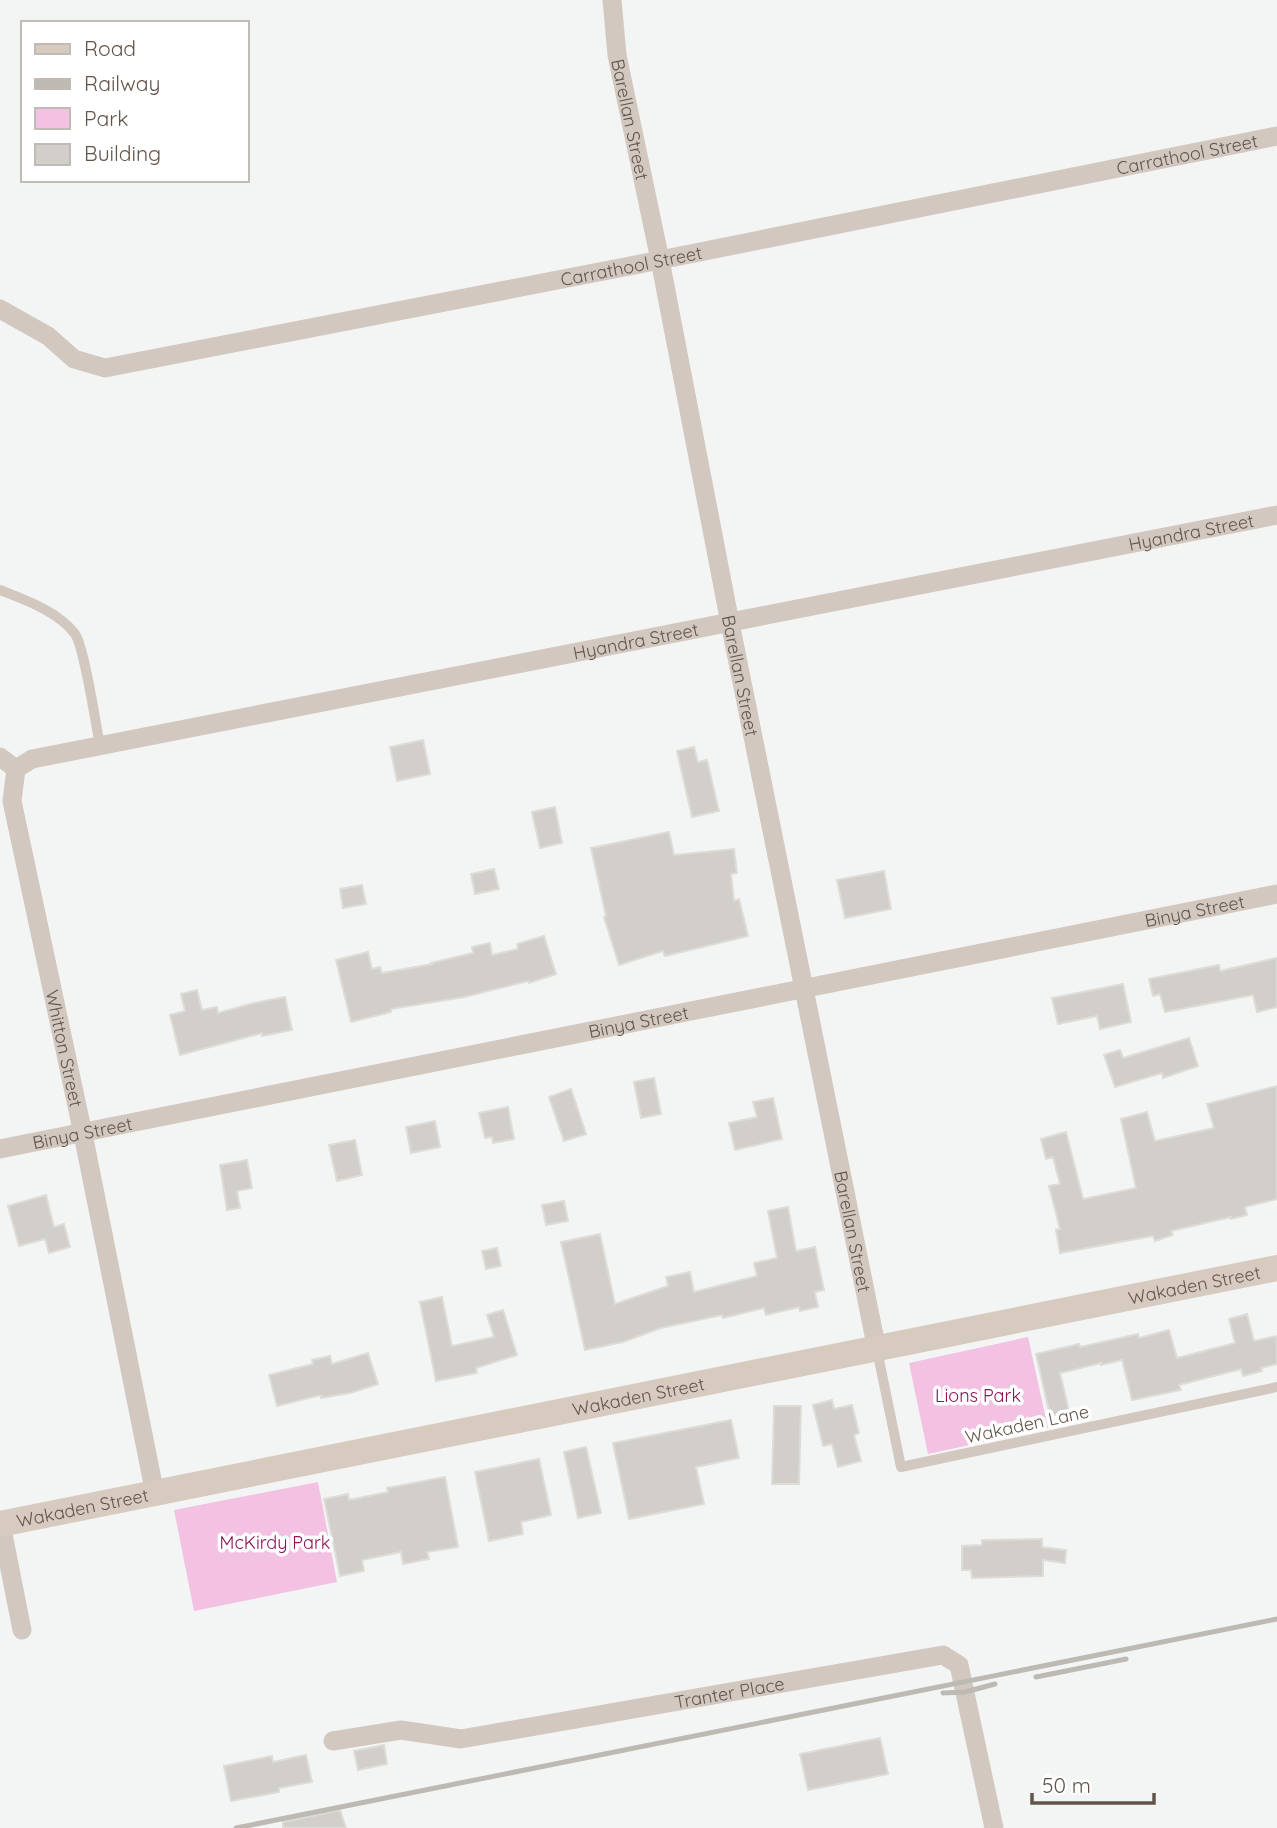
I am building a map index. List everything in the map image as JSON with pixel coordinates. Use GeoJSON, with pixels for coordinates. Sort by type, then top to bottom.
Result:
{"type":"FeatureCollection","features":[{"type":"Feature","properties":{"kind":"street","name":"Barellan Street"},"geometry":{"type":"LineString","coordinates":[[612,0],[617,55],[877,1350]]}},
{"type":"Feature","properties":{"kind":"street","name":"Carrathool Street"},"geometry":{"type":"LineString","coordinates":[[0,309],[48,336],[74,359],[105,368],[1277,136]]}},
{"type":"Feature","properties":{"kind":"street","name":"Hyandra Street"},"geometry":{"type":"LineString","coordinates":[[8,763],[1277,515]]}},
{"type":"Feature","properties":{"kind":"street","name":"Whitton Street"},"geometry":{"type":"LineString","coordinates":[[8,763],[12,801],[83,1134],[155,1494]]}},
{"type":"Feature","properties":{"kind":"street","name":"Binya Street"},"geometry":{"type":"LineString","coordinates":[[0,1149],[1277,894]]}},
{"type":"Feature","properties":{"kind":"street","name":"Wakaden Street"},"geometry":{"type":"LineString","coordinates":[[1,1524],[1277,1268]]}},
{"type":"Feature","properties":{"kind":"street"},"geometry":{"type":"LineString","coordinates":[[1,1524],[22,1630]]}},
{"type":"Feature","properties":{"kind":"street","name":"Tranter Place"},"geometry":{"type":"LineString","coordinates":[[333,1741],[401,1730],[461,1739],[943,1655],[959,1665],[994,1828]]}},
{"type":"Feature","properties":{"kind":"lane"},"geometry":{"type":"LineString","coordinates":[[0,590],[27,600],[55,616],[77,636],[100,746]]}},
{"type":"Feature","properties":{"kind":"lane","name":"Wakaden Lane"},"geometry":{"type":"LineString","coordinates":[[877,1350],[901,1467],[1277,1387]]}},
{"type":"Feature","properties":{"kind":"green space","name":"Lions Park"},"geometry":{"type":"Polygon","coordinates":[[[1028,1337],[1048,1428],[928,1454],[909,1363],[1028,1337]]]}},
{"type":"Feature","properties":{"kind":"green space","name":"McKirdy Park"},"geometry":{"type":"Polygon","coordinates":[[[318,1482],[337,1582],[194,1611],[174,1510],[318,1482]]]}},
{"type":"Feature","properties":{"kind":"building"},"geometry":{"type":"Polygon","coordinates":[[[423,740],[430,774],[397,781],[390,747],[423,740]]]}},
{"type":"Feature","properties":{"kind":"building"},"geometry":{"type":"Polygon","coordinates":[[[694,747],[698,762],[707,760],[719,811],[692,817],[677,751],[694,747]]]}},
{"type":"Feature","properties":{"kind":"building"},"geometry":{"type":"Polygon","coordinates":[[[555,807],[562,843],[540,848],[532,812],[555,807]]]}},
{"type":"Feature","properties":{"kind":"building"},"geometry":{"type":"Polygon","coordinates":[[[669,832],[674,855],[734,849],[737,873],[731,874],[734,901],[739,899],[748,936],[665,956],[663,951],[619,965],[604,917],[606,916],[591,848],[669,832]]]}},
{"type":"Feature","properties":{"kind":"building"},"geometry":{"type":"Polygon","coordinates":[[[494,869],[499,889],[475,894],[471,874],[494,869]]]}},
{"type":"Feature","properties":{"kind":"building"},"geometry":{"type":"Polygon","coordinates":[[[884,871],[891,909],[845,918],[837,880],[884,871]]]}},
{"type":"Feature","properties":{"kind":"building"},"geometry":{"type":"Polygon","coordinates":[[[362,885],[366,904],[343,908],[340,889],[362,885]]]}},
{"type":"Feature","properties":{"kind":"building"},"geometry":{"type":"Polygon","coordinates":[[[544,936],[556,974],[529,983],[528,981],[464,997],[391,1009],[391,1012],[351,1022],[336,960],[368,952],[372,969],[380,967],[382,973],[473,953],[472,947],[490,943],[492,955],[518,949],[517,944],[544,936]]]}},
{"type":"Feature","properties":{"kind":"building"},"geometry":{"type":"Polygon","coordinates":[[[1277,958],[1277,1007],[1257,1012],[1253,995],[1165,1012],[1160,994],[1153,996],[1149,979],[1219,965],[1220,971],[1277,958]]]}},
{"type":"Feature","properties":{"kind":"building"},"geometry":{"type":"Polygon","coordinates":[[[1123,984],[1131,1022],[1100,1029],[1097,1016],[1058,1024],[1052,998],[1123,984]]]}},
{"type":"Feature","properties":{"kind":"building"},"geometry":{"type":"Polygon","coordinates":[[[197,990],[202,1010],[217,1007],[218,1013],[285,997],[292,1030],[262,1036],[262,1033],[180,1055],[170,1015],[185,1011],[181,994],[197,990]]]}},
{"type":"Feature","properties":{"kind":"building"},"geometry":{"type":"Polygon","coordinates":[[[1189,1038],[1198,1066],[1163,1078],[1162,1073],[1115,1087],[1104,1055],[1120,1050],[1123,1058],[1189,1038]]]}},
{"type":"Feature","properties":{"kind":"building"},"geometry":{"type":"Polygon","coordinates":[[[654,1078],[661,1114],[641,1118],[634,1082],[654,1078]]]}},
{"type":"Feature","properties":{"kind":"building"},"geometry":{"type":"Polygon","coordinates":[[[1277,1086],[1277,1199],[1245,1207],[1247,1215],[1171,1231],[1173,1235],[1155,1241],[1153,1236],[1060,1253],[1056,1230],[1060,1229],[1049,1186],[1060,1184],[1053,1157],[1046,1159],[1041,1139],[1066,1132],[1083,1199],[1136,1188],[1121,1119],[1147,1112],[1155,1141],[1214,1128],[1207,1104],[1277,1086]]]}},
{"type":"Feature","properties":{"kind":"building"},"geometry":{"type":"Polygon","coordinates":[[[571,1089],[586,1134],[564,1141],[549,1097],[571,1089]]]}},
{"type":"Feature","properties":{"kind":"building"},"geometry":{"type":"Polygon","coordinates":[[[773,1098],[782,1139],[735,1150],[729,1123],[757,1117],[753,1102],[773,1098]]]}},
{"type":"Feature","properties":{"kind":"building"},"geometry":{"type":"Polygon","coordinates":[[[508,1107],[514,1139],[493,1143],[492,1137],[485,1138],[479,1113],[508,1107]]]}},
{"type":"Feature","properties":{"kind":"building"},"geometry":{"type":"Polygon","coordinates":[[[435,1121],[440,1147],[411,1153],[406,1127],[435,1121]]]}},
{"type":"Feature","properties":{"kind":"building"},"geometry":{"type":"Polygon","coordinates":[[[355,1140],[362,1175],[337,1181],[329,1145],[355,1140]]]}},
{"type":"Feature","properties":{"kind":"building"},"geometry":{"type":"Polygon","coordinates":[[[247,1160],[252,1188],[237,1191],[240,1208],[227,1210],[220,1165],[247,1160]]]}},
{"type":"Feature","properties":{"kind":"building"},"geometry":{"type":"Polygon","coordinates":[[[46,1195],[54,1227],[64,1224],[70,1247],[49,1253],[45,1239],[19,1246],[8,1206],[46,1195]]]}},
{"type":"Feature","properties":{"kind":"building"},"geometry":{"type":"Polygon","coordinates":[[[564,1201],[568,1221],[546,1225],[542,1205],[564,1201]]]}},
{"type":"Feature","properties":{"kind":"building"},"geometry":{"type":"Polygon","coordinates":[[[788,1207],[796,1251],[815,1247],[824,1290],[815,1292],[818,1307],[800,1311],[799,1307],[766,1315],[764,1308],[723,1318],[722,1315],[661,1328],[623,1342],[585,1350],[561,1242],[600,1234],[615,1304],[668,1286],[666,1277],[690,1272],[694,1292],[757,1276],[754,1263],[777,1258],[768,1211],[788,1207]]]}},
{"type":"Feature","properties":{"kind":"building"},"geometry":{"type":"Polygon","coordinates":[[[497,1248],[501,1266],[486,1269],[482,1251],[497,1248]]]}},
{"type":"Feature","properties":{"kind":"building"},"geometry":{"type":"Polygon","coordinates":[[[442,1297],[452,1346],[494,1337],[487,1315],[503,1310],[517,1355],[476,1368],[477,1373],[436,1381],[420,1302],[442,1297]]]}},
{"type":"Feature","properties":{"kind":"building"},"geometry":{"type":"Polygon","coordinates":[[[1247,1314],[1254,1341],[1277,1336],[1277,1364],[1243,1376],[1241,1369],[1179,1385],[1181,1390],[1132,1400],[1122,1360],[1101,1363],[1060,1373],[1069,1411],[1050,1416],[1036,1354],[1138,1334],[1139,1338],[1169,1330],[1177,1358],[1235,1343],[1229,1319],[1247,1314]]]}},
{"type":"Feature","properties":{"kind":"building"},"geometry":{"type":"Polygon","coordinates":[[[368,1353],[378,1384],[350,1393],[321,1398],[321,1395],[277,1406],[269,1375],[313,1364],[312,1360],[330,1356],[332,1364],[368,1353]]]}},
{"type":"Feature","properties":{"kind":"building"},"geometry":{"type":"Polygon","coordinates":[[[832,1400],[834,1409],[852,1405],[859,1433],[854,1435],[861,1461],[838,1467],[832,1444],[823,1446],[813,1405],[832,1400]]]}},
{"type":"Feature","properties":{"kind":"building"},"geometry":{"type":"Polygon","coordinates":[[[774,1406],[801,1406],[799,1484],[772,1484],[774,1406]]]}},
{"type":"Feature","properties":{"kind":"building"},"geometry":{"type":"Polygon","coordinates":[[[731,1420],[739,1458],[696,1467],[704,1504],[629,1519],[613,1443],[731,1420]]]}},
{"type":"Feature","properties":{"kind":"building"},"geometry":{"type":"Polygon","coordinates":[[[586,1447],[601,1513],[578,1518],[564,1452],[586,1447]]]}},
{"type":"Feature","properties":{"kind":"building"},"geometry":{"type":"Polygon","coordinates":[[[539,1459],[551,1515],[521,1522],[523,1534],[489,1541],[475,1472],[539,1459]]]}},
{"type":"Feature","properties":{"kind":"building"},"geometry":{"type":"Polygon","coordinates":[[[445,1477],[458,1547],[427,1552],[429,1559],[403,1564],[401,1552],[362,1560],[364,1571],[340,1576],[324,1499],[348,1494],[349,1500],[388,1492],[387,1488],[445,1477]]]}},
{"type":"Feature","properties":{"kind":"building"},"geometry":{"type":"Polygon","coordinates":[[[1042,1539],[1042,1547],[1066,1550],[1065,1563],[1043,1560],[1043,1576],[972,1578],[971,1570],[962,1570],[962,1546],[982,1545],[982,1540],[1042,1539]]]}},
{"type":"Feature","properties":{"kind":"building"},"geometry":{"type":"Polygon","coordinates":[[[880,1738],[888,1774],[808,1790],[800,1754],[880,1738]]]}},
{"type":"Feature","properties":{"kind":"building"},"geometry":{"type":"Polygon","coordinates":[[[384,1745],[387,1764],[358,1770],[354,1751],[384,1745]]]}},
{"type":"Feature","properties":{"kind":"building"},"geometry":{"type":"Polygon","coordinates":[[[306,1755],[312,1782],[279,1788],[279,1792],[231,1801],[224,1766],[272,1756],[273,1762],[306,1755]]]}},
{"type":"Feature","properties":{"kind":"building"},"geometry":{"type":"Polygon","coordinates":[[[340,1810],[346,1828],[283,1828],[283,1822],[340,1810]]]}},
{"type":"Feature","properties":{"kind":"railway"},"geometry":{"type":"LineString","coordinates":[[236,1828],[1277,1619]]}},
{"type":"Feature","properties":{"kind":"railway"},"geometry":{"type":"LineString","coordinates":[[1036,1677],[1126,1659]]}},
{"type":"Feature","properties":{"kind":"railway"},"geometry":{"type":"LineString","coordinates":[[943,1693],[965,1692],[995,1684]]}}]}
